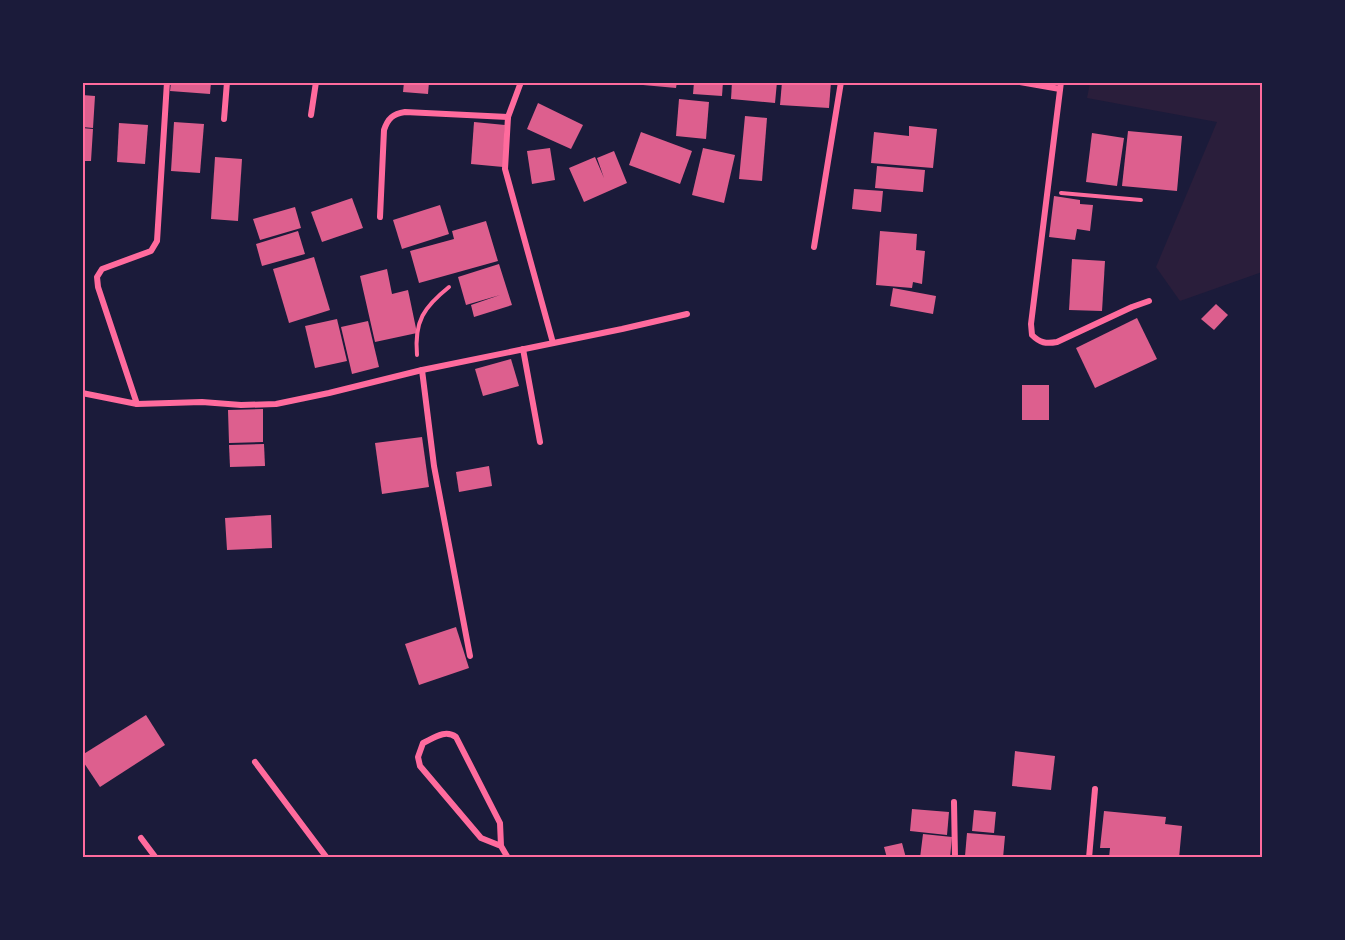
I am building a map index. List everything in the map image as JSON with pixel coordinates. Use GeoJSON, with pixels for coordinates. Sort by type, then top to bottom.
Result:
{"type":"FeatureCollection","features":[{"type":"Feature","properties":{"kind":"street"},"geometry":{"type":"LineString","coordinates":[[136,404],[98,287],[97,277],[102,269],[151,251],[157,241],[167,82]]}},
{"type":"Feature","properties":{"kind":"street"},"geometry":{"type":"LineString","coordinates":[[224,119],[227,82]]}},
{"type":"Feature","properties":{"kind":"street"},"geometry":{"type":"LineString","coordinates":[[311,115],[316,82]]}},
{"type":"Feature","properties":{"kind":"street"},"geometry":{"type":"LineString","coordinates":[[521,82],[508,117],[505,170],[553,343]]}},
{"type":"Feature","properties":{"kind":"street"},"geometry":{"type":"LineString","coordinates":[[814,247],[840,82]]}},
{"type":"Feature","properties":{"kind":"street"},"geometry":{"type":"LineString","coordinates":[[1020,82],[1060,86],[1031,324],[1032,335],[1039,341],[1057,342],[1149,301]]}},
{"type":"Feature","properties":{"kind":"street"},"geometry":{"type":"LineString","coordinates":[[380,217],[384,130],[387,120],[395,113],[508,117]]}},
{"type":"Feature","properties":{"kind":"street"},"geometry":{"type":"LineString","coordinates":[[82,393],[136,404],[202,402],[241,405],[276,404],[422,370],[687,314]]}},
{"type":"Feature","properties":{"kind":"street"},"geometry":{"type":"LineString","coordinates":[[523,349],[540,442]]}},
{"type":"Feature","properties":{"kind":"street"},"geometry":{"type":"LineString","coordinates":[[422,370],[434,466],[470,656]]}},
{"type":"Feature","properties":{"kind":"street"},"geometry":{"type":"LineString","coordinates":[[501,846],[481,838],[420,766],[418,757],[423,743],[445,733],[456,737],[500,823],[501,846],[508,858]]}},
{"type":"Feature","properties":{"kind":"street"},"geometry":{"type":"LineString","coordinates":[[255,762],[327,858]]}},
{"type":"Feature","properties":{"kind":"street"},"geometry":{"type":"LineString","coordinates":[[1089,858],[1095,789]]}},
{"type":"Feature","properties":{"kind":"street"},"geometry":{"type":"LineString","coordinates":[[954,802],[955,858]]}},
{"type":"Feature","properties":{"kind":"street"},"geometry":{"type":"LineString","coordinates":[[141,838],[156,858]]}},
{"type":"Feature","properties":{"kind":"path"},"geometry":{"type":"LineString","coordinates":[[1046,191],[1141,200]]}},
{"type":"Feature","properties":{"kind":"path"},"geometry":{"type":"LineString","coordinates":[[422,370],[417,354],[417,341],[423,312],[449,287]]}},
{"type":"Feature","properties":{"kind":"shaded area"},"geometry":{"type":"Polygon","coordinates":[[[1090,83],[1262,83],[1262,272],[1180,301],[1156,267],[1217,122],[1087,98],[1090,83]]]}},
{"type":"Feature","properties":{"kind":"building"},"geometry":{"type":"Polygon","coordinates":[[[171,82],[211,82],[210,94],[170,91],[171,82]]]}},
{"type":"Feature","properties":{"kind":"building"},"geometry":{"type":"Polygon","coordinates":[[[404,82],[429,82],[428,94],[403,92],[404,82]]]}},
{"type":"Feature","properties":{"kind":"building"},"geometry":{"type":"Polygon","coordinates":[[[643,82],[677,82],[676,88],[643,85],[643,82]]]}},
{"type":"Feature","properties":{"kind":"building"},"geometry":{"type":"Polygon","coordinates":[[[694,82],[723,82],[722,96],[693,94],[694,82]]]}},
{"type":"Feature","properties":{"kind":"building"},"geometry":{"type":"Polygon","coordinates":[[[732,82],[777,82],[775,103],[731,99],[732,82]]]}},
{"type":"Feature","properties":{"kind":"building"},"geometry":{"type":"Polygon","coordinates":[[[782,82],[831,82],[829,108],[780,105],[782,82]]]}},
{"type":"Feature","properties":{"kind":"building"},"geometry":{"type":"Polygon","coordinates":[[[82,95],[95,96],[93,128],[82,127],[82,95]]]}},
{"type":"Feature","properties":{"kind":"building"},"geometry":{"type":"Polygon","coordinates":[[[679,99],[709,102],[706,139],[676,136],[679,99]]]}},
{"type":"Feature","properties":{"kind":"building"},"geometry":{"type":"Polygon","coordinates":[[[538,103],[583,125],[571,149],[527,129],[538,103]]]}},
{"type":"Feature","properties":{"kind":"building"},"geometry":{"type":"Polygon","coordinates":[[[745,116],[767,118],[762,181],[739,179],[745,116]]]}},
{"type":"Feature","properties":{"kind":"building"},"geometry":{"type":"Polygon","coordinates":[[[174,122],[204,124],[200,173],[171,171],[174,122]]]}},
{"type":"Feature","properties":{"kind":"building"},"geometry":{"type":"Polygon","coordinates":[[[474,122],[505,125],[503,167],[471,164],[474,122]]]}},
{"type":"Feature","properties":{"kind":"building"},"geometry":{"type":"Polygon","coordinates":[[[119,123],[148,125],[145,164],[117,162],[119,123]]]}},
{"type":"Feature","properties":{"kind":"building"},"geometry":{"type":"Polygon","coordinates":[[[909,126],[937,129],[933,168],[871,163],[874,132],[909,136],[909,126]]]}},
{"type":"Feature","properties":{"kind":"building"},"geometry":{"type":"Polygon","coordinates":[[[82,128],[93,129],[91,161],[82,161],[82,128]]]}},
{"type":"Feature","properties":{"kind":"building"},"geometry":{"type":"Polygon","coordinates":[[[1128,131],[1182,136],[1177,191],[1122,186],[1128,131]]]}},
{"type":"Feature","properties":{"kind":"building"},"geometry":{"type":"Polygon","coordinates":[[[641,132],[692,151],[680,184],[629,165],[641,132]]]}},
{"type":"Feature","properties":{"kind":"building"},"geometry":{"type":"Polygon","coordinates":[[[1092,133],[1124,138],[1117,186],[1086,182],[1092,133]]]}},
{"type":"Feature","properties":{"kind":"building"},"geometry":{"type":"Polygon","coordinates":[[[550,148],[555,180],[532,184],[527,151],[550,148]]]}},
{"type":"Feature","properties":{"kind":"building"},"geometry":{"type":"Polygon","coordinates":[[[703,148],[735,155],[724,203],[692,195],[703,148]]]}},
{"type":"Feature","properties":{"kind":"building"},"geometry":{"type":"Polygon","coordinates":[[[614,151],[627,183],[584,202],[569,168],[595,157],[604,178],[597,158],[614,151]]]}},
{"type":"Feature","properties":{"kind":"building"},"geometry":{"type":"Polygon","coordinates":[[[215,157],[242,159],[238,221],[211,219],[215,157]]]}},
{"type":"Feature","properties":{"kind":"building"},"geometry":{"type":"Polygon","coordinates":[[[877,166],[925,170],[923,192],[875,188],[877,166]]]}},
{"type":"Feature","properties":{"kind":"building"},"geometry":{"type":"Polygon","coordinates":[[[854,189],[883,191],[881,212],[852,209],[854,189]]]}},
{"type":"Feature","properties":{"kind":"building"},"geometry":{"type":"Polygon","coordinates":[[[1054,196],[1080,200],[1080,204],[1093,205],[1090,231],[1077,229],[1075,240],[1049,237],[1054,196]]]}},
{"type":"Feature","properties":{"kind":"building"},"geometry":{"type":"Polygon","coordinates":[[[352,198],[363,228],[322,242],[311,212],[352,198]]]}},
{"type":"Feature","properties":{"kind":"building"},"geometry":{"type":"Polygon","coordinates":[[[440,205],[449,234],[402,249],[393,220],[440,205]]]}},
{"type":"Feature","properties":{"kind":"building"},"geometry":{"type":"Polygon","coordinates":[[[295,207],[301,228],[260,240],[253,219],[295,207]]]}},
{"type":"Feature","properties":{"kind":"building"},"geometry":{"type":"Polygon","coordinates":[[[486,221],[498,261],[419,283],[410,251],[454,239],[452,231],[486,221]]]}},
{"type":"Feature","properties":{"kind":"building"},"geometry":{"type":"Polygon","coordinates":[[[298,231],[305,254],[262,266],[256,244],[298,231]]]}},
{"type":"Feature","properties":{"kind":"building"},"geometry":{"type":"Polygon","coordinates":[[[880,231],[917,234],[916,250],[925,251],[922,284],[913,282],[912,288],[876,285],[880,231]]]}},
{"type":"Feature","properties":{"kind":"building"},"geometry":{"type":"Polygon","coordinates":[[[314,257],[330,310],[289,323],[273,269],[314,257]]]}},
{"type":"Feature","properties":{"kind":"building"},"geometry":{"type":"Polygon","coordinates":[[[1072,259],[1105,261],[1102,311],[1069,310],[1072,259]]]}},
{"type":"Feature","properties":{"kind":"building"},"geometry":{"type":"Polygon","coordinates":[[[499,264],[512,305],[474,317],[471,305],[500,295],[466,305],[458,277],[499,264]]]}},
{"type":"Feature","properties":{"kind":"building"},"geometry":{"type":"Polygon","coordinates":[[[387,269],[392,294],[408,290],[417,333],[375,342],[360,276],[387,269]]]}},
{"type":"Feature","properties":{"kind":"building"},"geometry":{"type":"Polygon","coordinates":[[[893,288],[936,296],[933,314],[890,306],[893,288]]]}},
{"type":"Feature","properties":{"kind":"building"},"geometry":{"type":"Polygon","coordinates":[[[1216,304],[1228,315],[1214,330],[1201,319],[1216,304]]]}},
{"type":"Feature","properties":{"kind":"building"},"geometry":{"type":"Polygon","coordinates":[[[1137,318],[1157,359],[1095,388],[1076,348],[1137,318]]]}},
{"type":"Feature","properties":{"kind":"building"},"geometry":{"type":"Polygon","coordinates":[[[337,319],[347,361],[315,368],[305,326],[337,319]]]}},
{"type":"Feature","properties":{"kind":"building"},"geometry":{"type":"Polygon","coordinates":[[[368,321],[379,367],[352,374],[341,327],[368,321]]]}},
{"type":"Feature","properties":{"kind":"building"},"geometry":{"type":"Polygon","coordinates":[[[511,359],[519,386],[483,396],[475,369],[511,359]]]}},
{"type":"Feature","properties":{"kind":"building"},"geometry":{"type":"Polygon","coordinates":[[[1022,385],[1049,385],[1049,420],[1022,420],[1022,385]]]}},
{"type":"Feature","properties":{"kind":"building"},"geometry":{"type":"Polygon","coordinates":[[[263,409],[263,442],[229,443],[228,410],[263,409]]]}},
{"type":"Feature","properties":{"kind":"building"},"geometry":{"type":"Polygon","coordinates":[[[422,437],[429,487],[382,494],[375,443],[422,437]]]}},
{"type":"Feature","properties":{"kind":"building"},"geometry":{"type":"Polygon","coordinates":[[[264,444],[265,466],[230,467],[229,445],[264,444]]]}},
{"type":"Feature","properties":{"kind":"building"},"geometry":{"type":"Polygon","coordinates":[[[489,466],[492,486],[459,492],[456,472],[489,466]]]}},
{"type":"Feature","properties":{"kind":"building"},"geometry":{"type":"Polygon","coordinates":[[[271,515],[272,548],[227,550],[225,518],[271,515]]]}},
{"type":"Feature","properties":{"kind":"building"},"geometry":{"type":"Polygon","coordinates":[[[456,627],[469,668],[419,685],[405,644],[456,627]]]}},
{"type":"Feature","properties":{"kind":"building"},"geometry":{"type":"Polygon","coordinates":[[[146,715],[165,745],[100,787],[82,760],[82,755],[146,715]]]}},
{"type":"Feature","properties":{"kind":"building"},"geometry":{"type":"Polygon","coordinates":[[[1015,751],[1055,756],[1051,790],[1012,786],[1015,751]]]}},
{"type":"Feature","properties":{"kind":"building"},"geometry":{"type":"Polygon","coordinates":[[[912,809],[949,812],[947,835],[910,831],[912,809]]]}},
{"type":"Feature","properties":{"kind":"building"},"geometry":{"type":"Polygon","coordinates":[[[974,810],[996,812],[994,833],[972,831],[974,810]]]}},
{"type":"Feature","properties":{"kind":"building"},"geometry":{"type":"Polygon","coordinates":[[[1104,811],[1166,817],[1165,824],[1182,826],[1179,858],[1109,858],[1110,848],[1100,848],[1104,811]]]}},
{"type":"Feature","properties":{"kind":"building"},"geometry":{"type":"Polygon","coordinates":[[[967,833],[1005,836],[1003,858],[965,856],[967,833]]]}},
{"type":"Feature","properties":{"kind":"building"},"geometry":{"type":"Polygon","coordinates":[[[923,834],[952,837],[950,858],[920,858],[923,834]]]}},
{"type":"Feature","properties":{"kind":"building"},"geometry":{"type":"Polygon","coordinates":[[[902,843],[906,858],[887,858],[884,847],[902,843]]]}}]}
